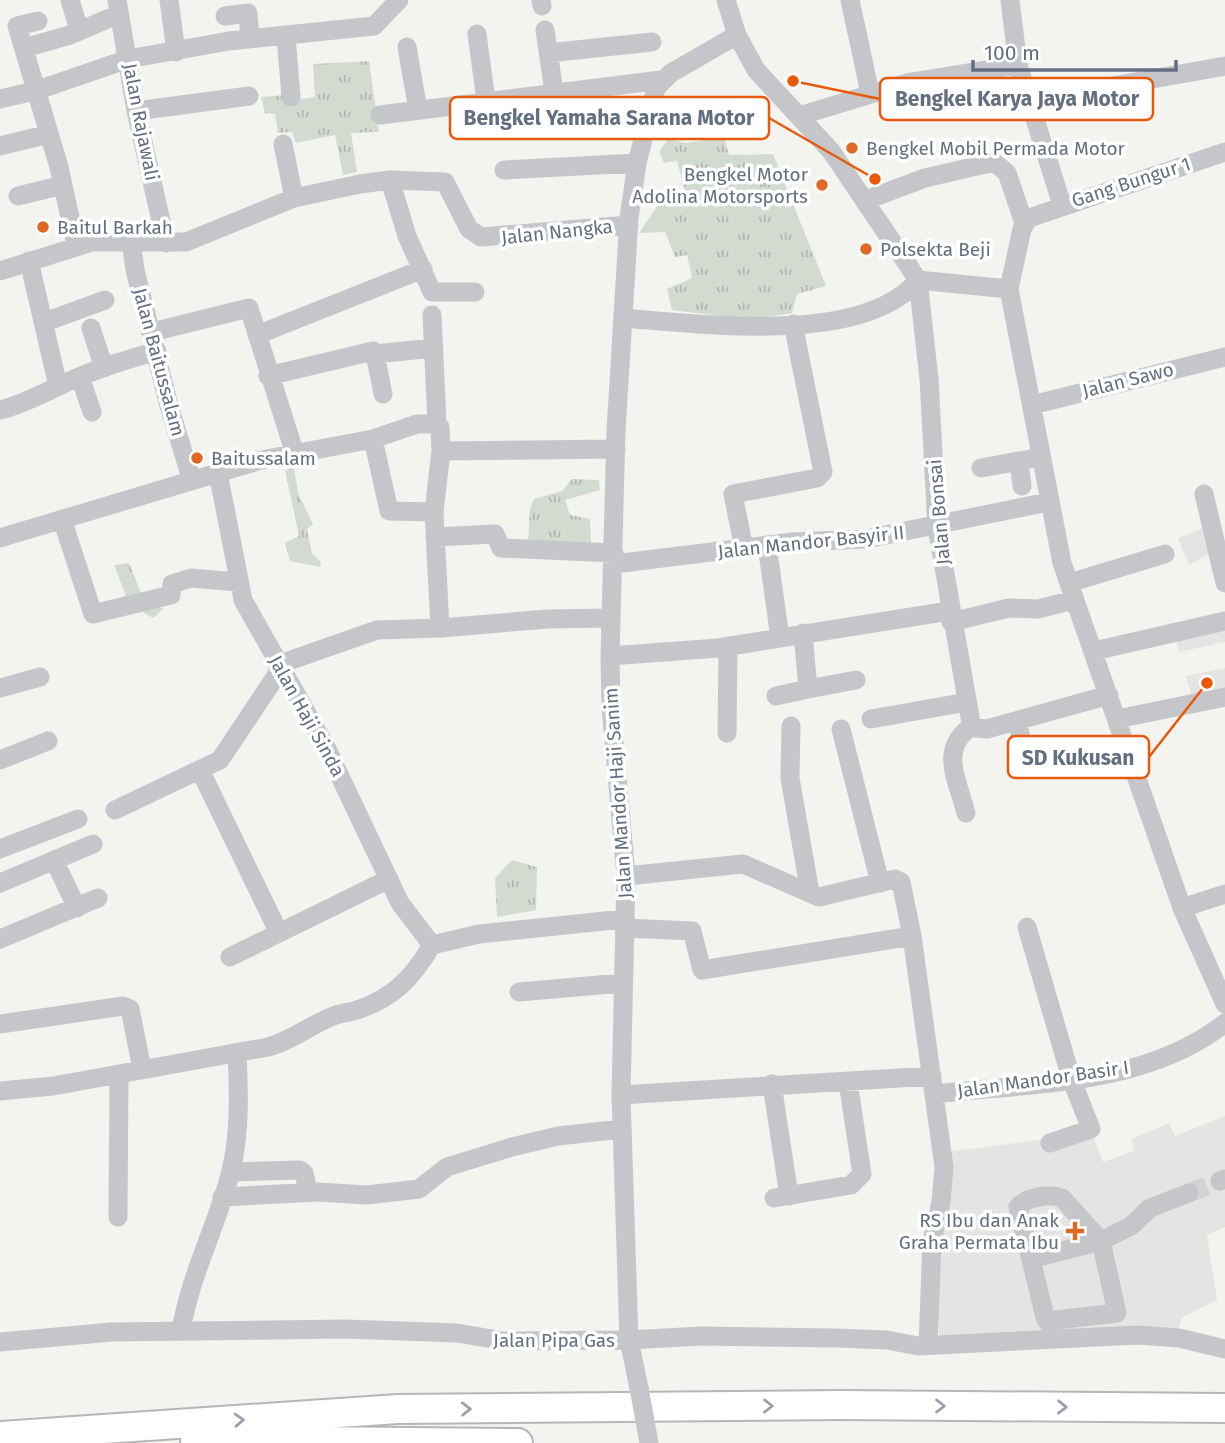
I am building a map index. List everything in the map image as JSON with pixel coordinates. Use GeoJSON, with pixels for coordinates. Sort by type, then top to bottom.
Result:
{"type":"FeatureCollection","features":[{"type":"Feature","properties":{"kind":"highway"},"geometry":{"type":"LineString","coordinates":[[0,1437],[398,1409],[841,1405],[1225,1408]]}},
{"type":"Feature","properties":{"kind":"highway"},"geometry":{"type":"LineString","coordinates":[[0,1437],[518,1443]]}},
{"type":"Feature","properties":{"kind":"street"},"geometry":{"type":"LineString","coordinates":[[70,0],[79,30]]}},
{"type":"Feature","properties":{"kind":"street"},"geometry":{"type":"LineString","coordinates":[[169,0],[176,52]]}},
{"type":"Feature","properties":{"kind":"street"},"geometry":{"type":"LineString","coordinates":[[0,99],[35,91],[128,59],[250,38],[374,26],[399,0]]}},
{"type":"Feature","properties":{"kind":"street"},"geometry":{"type":"LineString","coordinates":[[726,0],[737,35],[756,70],[831,151],[918,280]]}},
{"type":"Feature","properties":{"kind":"street"},"geometry":{"type":"LineString","coordinates":[[850,0],[870,93]]}},
{"type":"Feature","properties":{"kind":"street"},"geometry":{"type":"LineString","coordinates":[[1010,0],[1018,65],[1062,205]]}},
{"type":"Feature","properties":{"kind":"street"},"geometry":{"type":"LineString","coordinates":[[24,48],[70,35],[118,7]]}},
{"type":"Feature","properties":{"kind":"street","name":"Jalan Rajawali"},"geometry":{"type":"LineString","coordinates":[[118,7],[136,111],[166,243]]}},
{"type":"Feature","properties":{"kind":"street"},"geometry":{"type":"LineString","coordinates":[[225,16],[248,13],[250,38]]}},
{"type":"Feature","properties":{"kind":"street"},"geometry":{"type":"LineString","coordinates":[[38,21],[9,27],[24,48],[63,185],[76,246]]}},
{"type":"Feature","properties":{"kind":"street"},"geometry":{"type":"LineString","coordinates":[[545,30],[554,92]]}},
{"type":"Feature","properties":{"kind":"street"},"geometry":{"type":"LineString","coordinates":[[477,34],[486,101]]}},
{"type":"Feature","properties":{"kind":"street"},"geometry":{"type":"LineString","coordinates":[[380,116],[662,79],[737,35]]}},
{"type":"Feature","properties":{"kind":"street"},"geometry":{"type":"LineString","coordinates":[[286,36],[291,97]]}},
{"type":"Feature","properties":{"kind":"street"},"geometry":{"type":"LineString","coordinates":[[548,53],[652,42]]}},
{"type":"Feature","properties":{"kind":"street"},"geometry":{"type":"LineString","coordinates":[[407,47],[418,110]]}},
{"type":"Feature","properties":{"kind":"street"},"geometry":{"type":"LineString","coordinates":[[799,116],[870,93],[950,74],[1018,65]]}},
{"type":"Feature","properties":{"kind":"street"},"geometry":{"type":"LineString","coordinates":[[1028,100],[1225,66]]}},
{"type":"Feature","properties":{"kind":"street","name":"Jalan Nangka"},"geometry":{"type":"LineString","coordinates":[[0,271],[76,246],[131,241],[166,243],[194,239],[294,198],[390,180],[444,182],[469,229],[481,237],[629,225],[636,163],[651,102],[662,79]]}},
{"type":"Feature","properties":{"kind":"street"},"geometry":{"type":"LineString","coordinates":[[136,111],[249,96]]}},
{"type":"Feature","properties":{"kind":"street"},"geometry":{"type":"LineString","coordinates":[[0,146],[49,134]]}},
{"type":"Feature","properties":{"kind":"street"},"geometry":{"type":"LineString","coordinates":[[283,144],[294,198]]}},
{"type":"Feature","properties":{"kind":"street","name":"Gang Bungur 1"},"geometry":{"type":"LineString","coordinates":[[1024,223],[1062,205],[1223,152],[1225,173]]}},
{"type":"Feature","properties":{"kind":"street"},"geometry":{"type":"LineString","coordinates":[[866,200],[925,178],[994,162],[1007,173],[1024,223],[1009,289],[1048,502],[1071,591],[1182,908],[1225,1003]]}},
{"type":"Feature","properties":{"kind":"street"},"geometry":{"type":"LineString","coordinates":[[504,170],[636,163]]}},
{"type":"Feature","properties":{"kind":"street"},"geometry":{"type":"LineString","coordinates":[[390,180],[407,236],[432,292],[475,292]]}},
{"type":"Feature","properties":{"kind":"street"},"geometry":{"type":"LineString","coordinates":[[18,196],[63,185]]}},
{"type":"Feature","properties":{"kind":"street","name":"Jalan Mandor Haji Sanim"},"geometry":{"type":"LineString","coordinates":[[629,225],[616,449],[610,656],[611,707],[626,876],[621,1095],[629,1340],[649,1443]]}},
{"type":"Feature","properties":{"kind":"street","name":"Jalan Baitussalam"},"geometry":{"type":"LineString","coordinates":[[131,241],[135,270],[169,406],[192,481]]}},
{"type":"Feature","properties":{"kind":"street"},"geometry":{"type":"LineString","coordinates":[[29,261],[58,386]]}},
{"type":"Feature","properties":{"kind":"street"},"geometry":{"type":"LineString","coordinates":[[257,335],[423,269]]}},
{"type":"Feature","properties":{"kind":"street"},"geometry":{"type":"LineString","coordinates":[[918,280],[1009,289]]}},
{"type":"Feature","properties":{"kind":"street"},"geometry":{"type":"LineString","coordinates":[[623,318],[735,327],[839,319],[881,307],[901,298],[918,280]]}},
{"type":"Feature","properties":{"kind":"street","name":"Jalan Bonsai"},"geometry":{"type":"LineString","coordinates":[[918,280],[929,379],[937,527],[950,616],[967,702],[980,727]]}},
{"type":"Feature","properties":{"kind":"street"},"geometry":{"type":"LineString","coordinates":[[45,322],[105,300]]}},
{"type":"Feature","properties":{"kind":"street"},"geometry":{"type":"LineString","coordinates":[[0,410],[25,403],[58,386],[104,368],[154,342],[246,307],[250,310],[268,376],[295,454]]}},
{"type":"Feature","properties":{"kind":"street"},"geometry":{"type":"LineString","coordinates":[[432,315],[437,424],[440,427],[441,451],[434,512],[440,628]]}},
{"type":"Feature","properties":{"kind":"street"},"geometry":{"type":"LineString","coordinates":[[744,549],[733,494],[817,478],[823,472],[793,324]]}},
{"type":"Feature","properties":{"kind":"street"},"geometry":{"type":"LineString","coordinates":[[91,328],[104,368]]}},
{"type":"Feature","properties":{"kind":"street"},"geometry":{"type":"LineString","coordinates":[[268,376],[373,351],[375,354],[434,348]]}},
{"type":"Feature","properties":{"kind":"street"},"geometry":{"type":"LineString","coordinates":[[375,354],[383,394]]}},
{"type":"Feature","properties":{"kind":"street","name":"Jalan Sawo"},"geometry":{"type":"LineString","coordinates":[[1032,405],[1225,357]]}},
{"type":"Feature","properties":{"kind":"street"},"geometry":{"type":"LineString","coordinates":[[79,377],[92,412]]}},
{"type":"Feature","properties":{"kind":"street"},"geometry":{"type":"LineString","coordinates":[[0,538],[261,460],[373,439],[399,427],[437,424]]}},
{"type":"Feature","properties":{"kind":"street"},"geometry":{"type":"LineString","coordinates":[[373,439],[389,511],[434,512]]}},
{"type":"Feature","properties":{"kind":"street"},"geometry":{"type":"LineString","coordinates":[[441,451],[616,449]]}},
{"type":"Feature","properties":{"kind":"street"},"geometry":{"type":"LineString","coordinates":[[981,468],[1041,457]]}},
{"type":"Feature","properties":{"kind":"street"},"geometry":{"type":"LineString","coordinates":[[1018,461],[1022,486]]}},
{"type":"Feature","properties":{"kind":"street","name":"Jalan Haji Sinda"},"geometry":{"type":"LineString","coordinates":[[218,473],[243,600],[327,750],[413,923],[432,945]]}},
{"type":"Feature","properties":{"kind":"street"},"geometry":{"type":"LineString","coordinates":[[1204,494],[1225,583]]}},
{"type":"Feature","properties":{"kind":"street","name":"Jalan Mandor Basyir II"},"geometry":{"type":"LineString","coordinates":[[435,537],[495,534],[501,548],[614,558],[866,539],[937,527],[1048,502]]}},
{"type":"Feature","properties":{"kind":"street"},"geometry":{"type":"LineString","coordinates":[[62,519],[93,614],[171,595],[172,584],[181,580],[238,582]]}},
{"type":"Feature","properties":{"kind":"street"},"geometry":{"type":"LineString","coordinates":[[767,545],[780,638]]}},
{"type":"Feature","properties":{"kind":"street"},"geometry":{"type":"LineString","coordinates":[[610,656],[727,646],[803,633],[1009,608],[1038,609],[1071,591],[1166,554]]}},
{"type":"Feature","properties":{"kind":"street"},"geometry":{"type":"LineString","coordinates":[[115,810],[200,770],[225,755],[279,668],[377,630],[548,619],[611,618]]}},
{"type":"Feature","properties":{"kind":"street"},"geometry":{"type":"LineString","coordinates":[[1094,651],[1225,621]]}},
{"type":"Feature","properties":{"kind":"street"},"geometry":{"type":"LineString","coordinates":[[803,633],[808,689]]}},
{"type":"Feature","properties":{"kind":"street"},"geometry":{"type":"LineString","coordinates":[[727,646],[727,733]]}},
{"type":"Feature","properties":{"kind":"street"},"geometry":{"type":"LineString","coordinates":[[0,688],[40,677]]}},
{"type":"Feature","properties":{"kind":"street"},"geometry":{"type":"LineString","coordinates":[[776,696],[856,680]]}},
{"type":"Feature","properties":{"kind":"street"},"geometry":{"type":"LineString","coordinates":[[966,813],[951,753],[955,741],[980,727],[1018,721],[1109,695]]}},
{"type":"Feature","properties":{"kind":"street"},"geometry":{"type":"LineString","coordinates":[[1117,719],[1225,697]]}},
{"type":"Feature","properties":{"kind":"street"},"geometry":{"type":"LineString","coordinates":[[871,719],[967,702]]}},
{"type":"Feature","properties":{"kind":"street"},"geometry":{"type":"LineString","coordinates":[[1018,721],[1024,757],[1018,765]]}},
{"type":"Feature","properties":{"kind":"street"},"geometry":{"type":"LineString","coordinates":[[791,726],[790,778],[810,894]]}},
{"type":"Feature","properties":{"kind":"street"},"geometry":{"type":"LineString","coordinates":[[841,729],[880,883]]}},
{"type":"Feature","properties":{"kind":"street"},"geometry":{"type":"LineString","coordinates":[[0,760],[48,741]]}},
{"type":"Feature","properties":{"kind":"street"},"geometry":{"type":"LineString","coordinates":[[200,770],[279,933]]}},
{"type":"Feature","properties":{"kind":"street"},"geometry":{"type":"LineString","coordinates":[[0,849],[78,819]]}},
{"type":"Feature","properties":{"kind":"street"},"geometry":{"type":"LineString","coordinates":[[0,883],[93,844]]}},
{"type":"Feature","properties":{"kind":"street"},"geometry":{"type":"LineString","coordinates":[[54,860],[77,908]]}},
{"type":"Feature","properties":{"kind":"street"},"geometry":{"type":"LineString","coordinates":[[626,876],[743,864],[810,894],[831,896],[895,879],[901,881],[912,936],[944,1167],[932,1241],[928,1345]]}},
{"type":"Feature","properties":{"kind":"street"},"geometry":{"type":"LineString","coordinates":[[230,957],[389,878]]}},
{"type":"Feature","properties":{"kind":"street"},"geometry":{"type":"LineString","coordinates":[[1182,908],[1225,894]]}},
{"type":"Feature","properties":{"kind":"street"},"geometry":{"type":"LineString","coordinates":[[0,939],[97,898]]}},
{"type":"Feature","properties":{"kind":"street"},"geometry":{"type":"LineString","coordinates":[[0,1091],[119,1075],[283,1043],[336,1014],[380,1001],[399,989],[415,973],[432,945],[479,934],[624,923],[692,931],[702,970],[912,936]]}},
{"type":"Feature","properties":{"kind":"street"},"geometry":{"type":"LineString","coordinates":[[1027,927],[1071,1078],[1091,1129],[1050,1143]]}},
{"type":"Feature","properties":{"kind":"street"},"geometry":{"type":"LineString","coordinates":[[519,992],[622,983]]}},
{"type":"Feature","properties":{"kind":"street"},"geometry":{"type":"LineString","coordinates":[[0,1024],[123,1006],[130,1009],[134,1018],[142,1069]]}},
{"type":"Feature","properties":{"kind":"street","name":"Jalan Mandor Basir I"},"geometry":{"type":"LineString","coordinates":[[621,1095],[772,1084],[848,1082],[933,1085],[1071,1078],[1111,1073],[1177,1055],[1225,1023]]}},
{"type":"Feature","properties":{"kind":"street"},"geometry":{"type":"LineString","coordinates":[[181,1331],[187,1294],[231,1172],[240,1114],[237,1053]]}},
{"type":"Feature","properties":{"kind":"street"},"geometry":{"type":"LineString","coordinates":[[118,1217],[119,1075]]}},
{"type":"Feature","properties":{"kind":"street"},"geometry":{"type":"LineString","coordinates":[[772,1084],[782,1197],[851,1185],[860,1179],[862,1174],[848,1082]]}},
{"type":"Feature","properties":{"kind":"street"},"geometry":{"type":"LineString","coordinates":[[222,1197],[308,1192],[367,1195],[419,1189],[447,1167],[503,1149],[558,1136],[622,1129]]}},
{"type":"Feature","properties":{"kind":"street"},"geometry":{"type":"LineString","coordinates":[[231,1172],[300,1170],[304,1173],[308,1192]]}},
{"type":"Feature","properties":{"kind":"street"},"geometry":{"type":"LineString","coordinates":[[1031,1259],[1101,1241],[1131,1226],[1150,1208],[1189,1193]]}},
{"type":"Feature","properties":{"kind":"street"},"geometry":{"type":"LineString","coordinates":[[1055,1196],[1068,1202],[1101,1241],[1117,1313],[1049,1323],[1018,1207],[1022,1202],[1055,1196]]}},
{"type":"Feature","properties":{"kind":"street","name":"Jalan Pipa Gas"},"geometry":{"type":"LineString","coordinates":[[0,1342],[88,1334],[372,1329],[457,1333],[504,1341],[629,1340],[701,1336],[836,1338],[928,1345],[1138,1335],[1179,1338],[1225,1349]]}},
{"type":"Feature","properties":{"kind":"shaded area"},"geometry":{"type":"Polygon","coordinates":[[[1207,527],[1212,545],[1207,548],[1209,554],[1189,565],[1178,538],[1207,527]]]}},
{"type":"Feature","properties":{"kind":"shaded area"},"geometry":{"type":"Polygon","coordinates":[[[1225,622],[1225,642],[1179,652],[1175,633],[1225,622]]]}},
{"type":"Feature","properties":{"kind":"shaded area"},"geometry":{"type":"Polygon","coordinates":[[[1225,668],[1225,691],[1192,697],[1186,676],[1225,668]]]}},
{"type":"Feature","properties":{"kind":"shaded area","name":"RS Ibu dan Anak Graha Permata Ibu"},"geometry":{"type":"Polygon","coordinates":[[[1225,1116],[1225,1227],[1207,1235],[1217,1300],[1181,1318],[1178,1333],[940,1346],[932,1241],[947,1152],[1092,1133],[1103,1162],[1134,1151],[1131,1139],[1169,1123],[1175,1136],[1225,1116]]]}},
{"type":"Feature","properties":{"kind":"green space"},"geometry":{"type":"Polygon","coordinates":[[[369,61],[379,132],[351,133],[357,172],[343,175],[335,135],[296,143],[292,132],[278,133],[275,114],[265,113],[261,97],[285,95],[286,101],[315,97],[313,64],[369,61]]]}},
{"type":"Feature","properties":{"kind":"green space"},"geometry":{"type":"Polygon","coordinates":[[[724,137],[729,155],[773,154],[826,286],[797,294],[792,313],[750,320],[672,310],[667,289],[692,278],[687,255],[675,257],[665,232],[639,233],[665,195],[685,191],[677,161],[664,163],[659,152],[668,139],[687,143],[724,137]]]}},
{"type":"Feature","properties":{"kind":"green space"},"geometry":{"type":"Polygon","coordinates":[[[294,467],[298,493],[313,524],[307,529],[312,554],[321,562],[320,567],[290,561],[285,543],[299,536],[285,470],[294,467]]]}},
{"type":"Feature","properties":{"kind":"green space"},"geometry":{"type":"Polygon","coordinates":[[[572,479],[599,480],[600,490],[565,500],[570,515],[590,519],[591,543],[528,542],[530,508],[534,499],[562,491],[572,479]]]}},
{"type":"Feature","properties":{"kind":"green space"},"geometry":{"type":"Polygon","coordinates":[[[129,563],[143,598],[163,609],[153,618],[129,604],[114,565],[129,563]]]}},
{"type":"Feature","properties":{"kind":"green space"},"geometry":{"type":"Polygon","coordinates":[[[512,860],[537,867],[536,910],[497,917],[495,878],[512,860]]]}},
{"type":"Feature","properties":{"kind":"tunnel"},"geometry":{"type":"LineString","coordinates":[[1189,1193],[1220,1181]]}},
{"type":"Feature","properties":{"kind":"place","name":"Bengkel Karya Jaya Motor"},"geometry":{"type":"Point","coordinates":[793,81]}},
{"type":"Feature","properties":{"kind":"place","name":"Bengkel Mobil Permada Motor"},"geometry":{"type":"Point","coordinates":[852,148]}},
{"type":"Feature","properties":{"kind":"place","name":"Bengkel Yamaha Sarana Motor"},"geometry":{"type":"Point","coordinates":[875,179]}},
{"type":"Feature","properties":{"kind":"place","name":"Bengkel Motor Adolina Motorsports"},"geometry":{"type":"Point","coordinates":[822,185]}},
{"type":"Feature","properties":{"kind":"place","name":"Baitul Barkah"},"geometry":{"type":"Point","coordinates":[43,227]}},
{"type":"Feature","properties":{"kind":"place","name":"Polsekta Beji"},"geometry":{"type":"Point","coordinates":[866,249]}},
{"type":"Feature","properties":{"kind":"place","name":"Baitussalam"},"geometry":{"type":"Point","coordinates":[197,458]}},
{"type":"Feature","properties":{"kind":"place","name":"SD Kukusan"},"geometry":{"type":"Point","coordinates":[1207,683]}},
{"type":"Feature","properties":{"kind":"place","name":"RS Ibu dan Anak Graha Permata Ibu"},"geometry":{"type":"Point","coordinates":[1075,1231]}}]}
